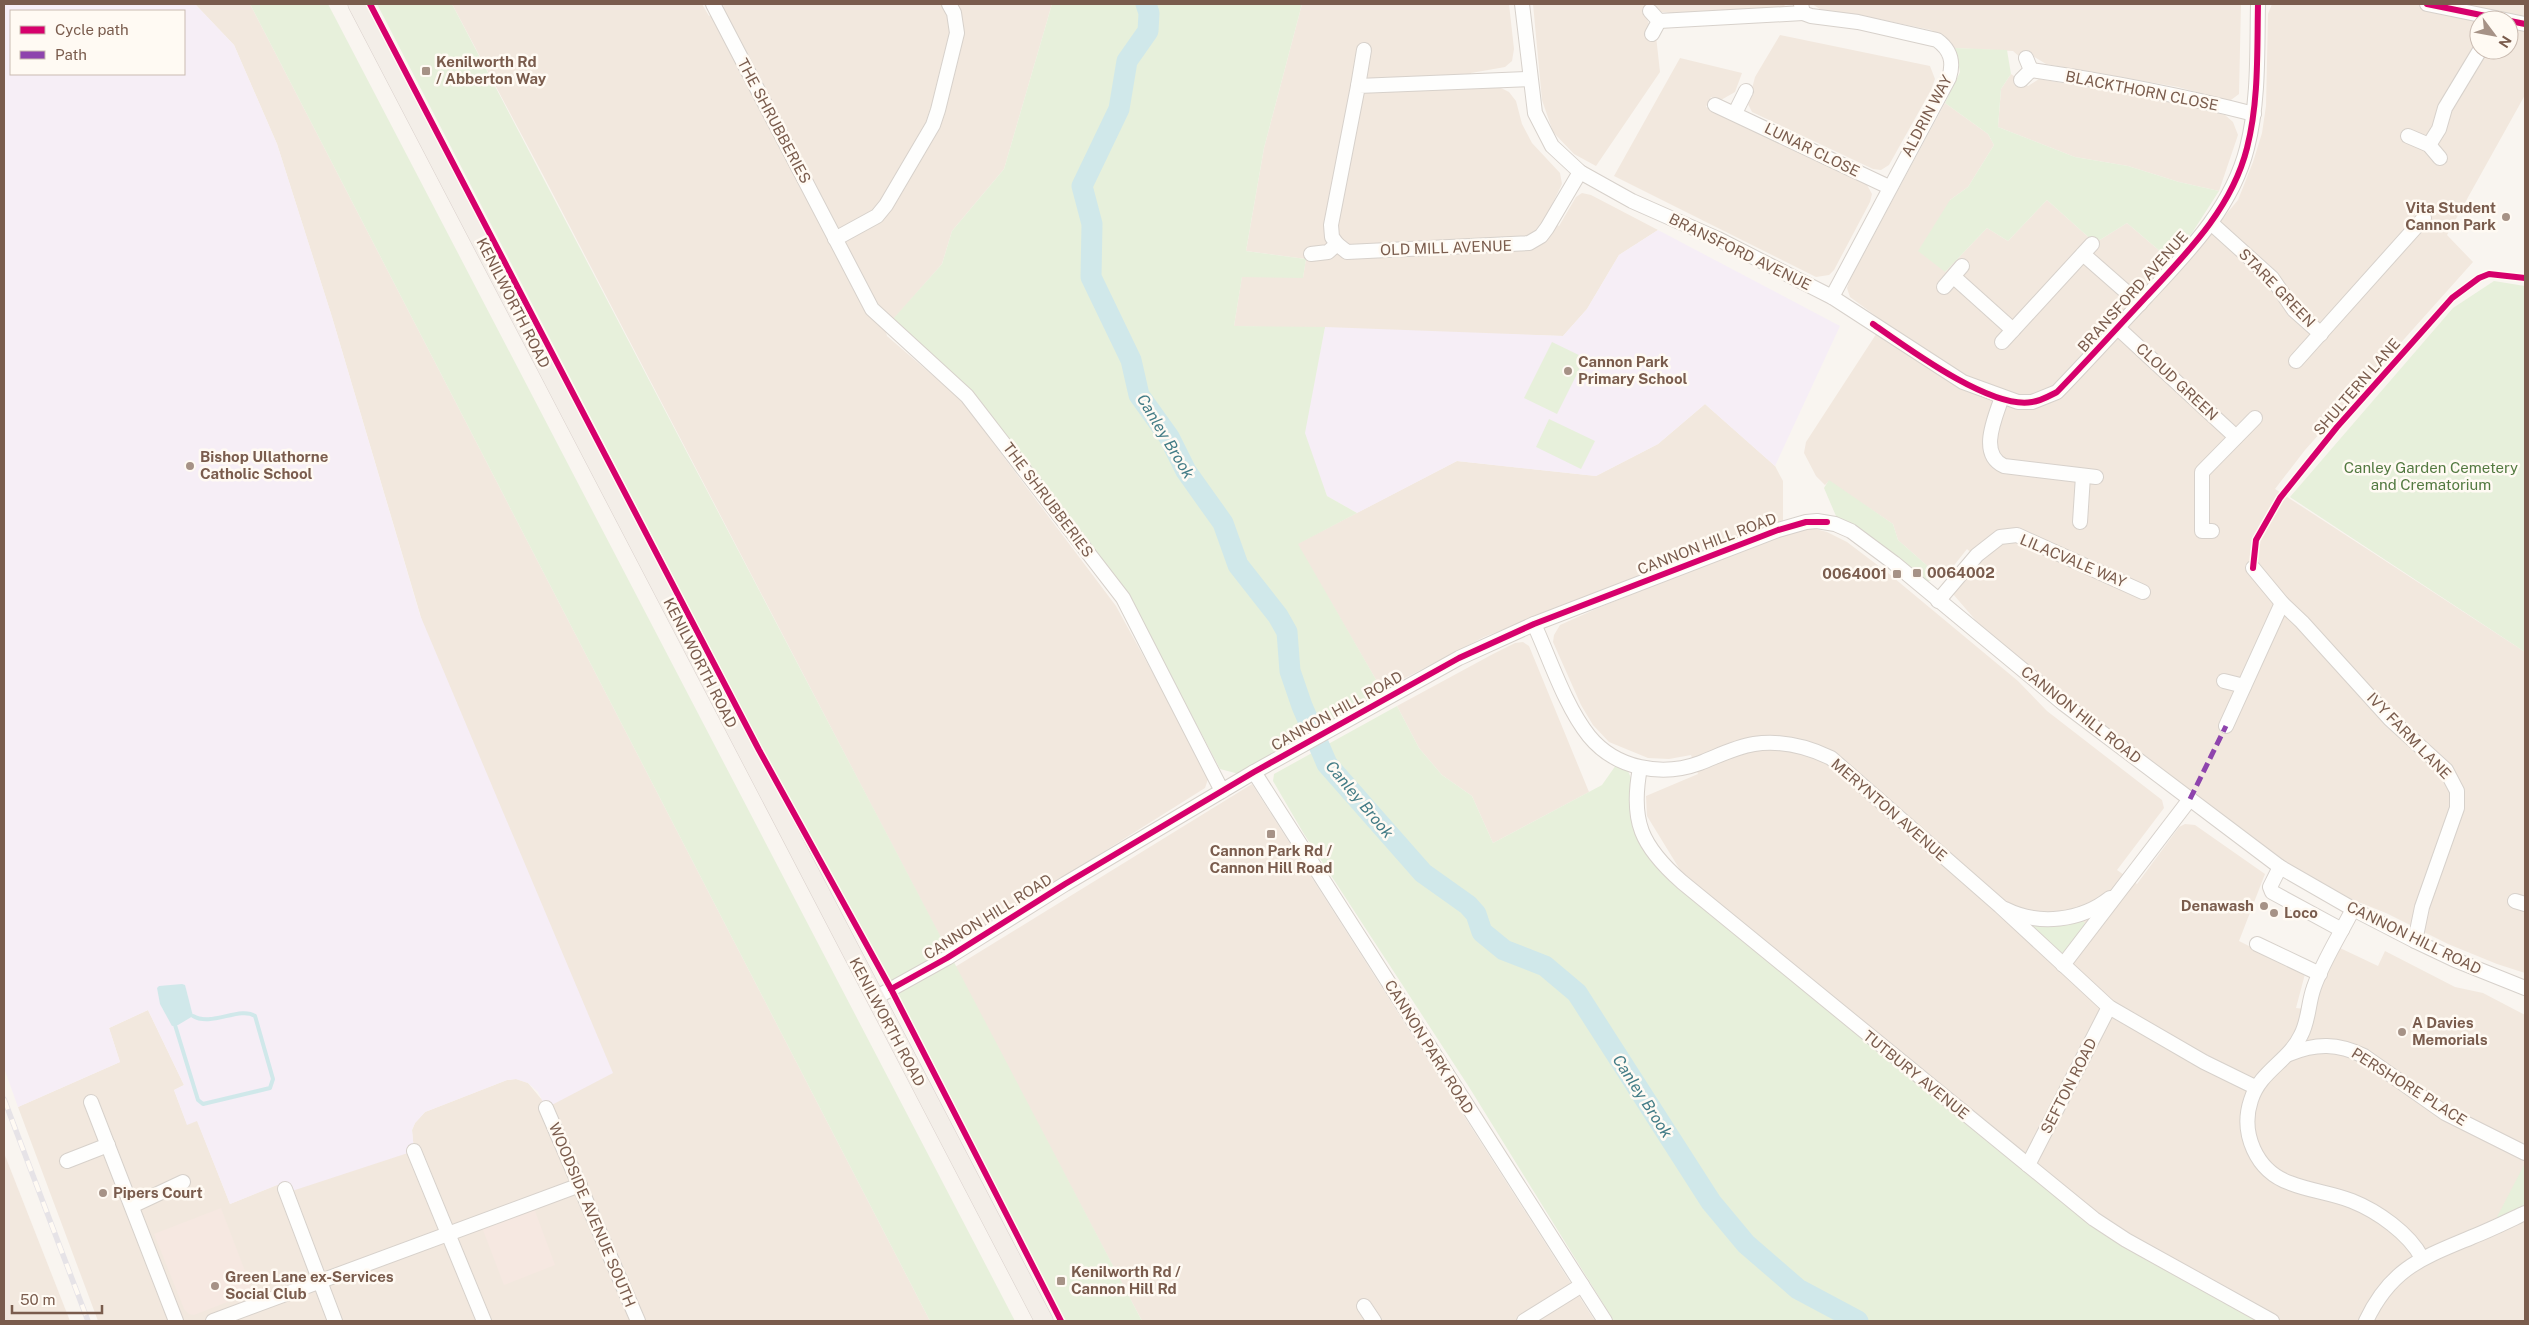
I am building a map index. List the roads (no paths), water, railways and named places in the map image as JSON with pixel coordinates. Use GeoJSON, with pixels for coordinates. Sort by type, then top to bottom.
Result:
{"type":"FeatureCollection","features":[{"type":"Feature","properties":{"kind":"main road","name":"KENILWORTH ROAD"},"geometry":{"type":"LineString","coordinates":[[357,4],[1044,1321]]}},
{"type":"Feature","properties":{"kind":"street","name":"THE SHRUBBERIES"},"geometry":{"type":"LineString","coordinates":[[713,4],[872,309],[967,396],[1123,598],[1222,791]]}},
{"type":"Feature","properties":{"kind":"street"},"geometry":{"type":"LineString","coordinates":[[835,239],[878,216],[933,125],[957,33],[954,13],[949,4]]}},
{"type":"Feature","properties":{"kind":"street","name":"BRANSFORD AVENUE"},"geometry":{"type":"LineString","coordinates":[[1522,4],[1534,113],[1542,131],[1558,154],[1580,172],[1632,202],[1718,239],[1832,296],[1955,378],[2002,397],[2032,402],[2057,392],[2118,328],[2211,223],[2232,188],[2242,162],[2254,114],[2258,4]]}},
{"type":"Feature","properties":{"kind":"street"},"geometry":{"type":"LineString","coordinates":[[2427,4],[2469,13]]}},
{"type":"Feature","properties":{"kind":"street"},"geometry":{"type":"LineString","coordinates":[[1652,34],[1654,16],[1802,8]]}},
{"type":"Feature","properties":{"kind":"street","name":"ALDRIN WAY"},"geometry":{"type":"LineString","coordinates":[[1802,8],[1811,16],[1858,22],[1937,40],[1946,46],[1950,55],[1952,69],[1949,78],[1832,296]]}},
{"type":"Feature","properties":{"kind":"street"},"geometry":{"type":"LineString","coordinates":[[1311,254],[1328,252],[1337,244],[1332,237],[1332,225],[1364,50]]}},
{"type":"Feature","properties":{"kind":"street"},"geometry":{"type":"LineString","coordinates":[[2429,145],[2439,129],[2445,108],[2474,60]]}},
{"type":"Feature","properties":{"kind":"street","name":"BLACKTHORN CLOSE"},"geometry":{"type":"LineString","coordinates":[[2026,69],[2098,79],[2172,94],[2254,114]]}},
{"type":"Feature","properties":{"kind":"street"},"geometry":{"type":"LineString","coordinates":[[1358,86],[1529,79]]}},
{"type":"Feature","properties":{"kind":"street"},"geometry":{"type":"LineString","coordinates":[[1734,114],[1746,91]]}},
{"type":"Feature","properties":{"kind":"street","name":"LUNAR CLOSE"},"geometry":{"type":"LineString","coordinates":[[1715,104],[1889,188]]}},
{"type":"Feature","properties":{"kind":"street"},"geometry":{"type":"LineString","coordinates":[[2408,136],[2429,145],[2440,158]]}},
{"type":"Feature","properties":{"kind":"street","name":"OLD MILL AVENUE"},"geometry":{"type":"LineString","coordinates":[[1337,244],[1347,252],[1529,243],[1541,236],[1547,228],[1580,172]]}},
{"type":"Feature","properties":{"kind":"street","name":"STARE GREEN"},"geometry":{"type":"LineString","coordinates":[[2296,361],[2424,218]]}},
{"type":"Feature","properties":{"kind":"street","name":"STARE GREEN"},"geometry":{"type":"LineString","coordinates":[[2211,223],[2272,278],[2294,310],[2321,334]]}},
{"type":"Feature","properties":{"kind":"street"},"geometry":{"type":"LineString","coordinates":[[2002,342],[2087,249],[2140,304]]}},
{"type":"Feature","properties":{"kind":"street"},"geometry":{"type":"LineString","coordinates":[[1953,277],[2013,330]]}},
{"type":"Feature","properties":{"kind":"street","name":"CLOUD GREEN"},"geometry":{"type":"LineString","coordinates":[[2118,328],[2236,436]]}},
{"type":"Feature","properties":{"kind":"street"},"geometry":{"type":"LineString","coordinates":[[2002,397],[1993,428],[1990,452],[1997,463],[2004,466],[2090,476],[2080,522]]}},
{"type":"Feature","properties":{"kind":"street"},"geometry":{"type":"LineString","coordinates":[[2212,531],[2202,530],[2202,472],[2255,418]]}},
{"type":"Feature","properties":{"kind":"street","name":"CANNON HILL ROAD"},"geometry":{"type":"LineString","coordinates":[[875,998],[947,958],[1065,884],[1254,772],[1459,658],[1534,624],[1762,536],[1806,522],[1827,522],[1851,531],[1886,557],[2064,704],[2280,868],[2352,909],[2415,941],[2455,960],[2525,988]]}},
{"type":"Feature","properties":{"kind":"street","name":"LILACVALE WAY"},"geometry":{"type":"LineString","coordinates":[[1938,601],[1977,555],[2000,537],[2016,535],[2144,592]]}},
{"type":"Feature","properties":{"kind":"street","name":"IVY FARM LANE"},"geometry":{"type":"LineString","coordinates":[[2253,568],[2282,603],[2398,728],[2446,770],[2454,784],[2458,797],[2457,808],[2422,907],[2415,941]]}},
{"type":"Feature","properties":{"kind":"street"},"geometry":{"type":"LineString","coordinates":[[2226,726],[2282,603]]}},
{"type":"Feature","properties":{"kind":"street","name":"MERYNTON AVENUE"},"geometry":{"type":"LineString","coordinates":[[1534,624],[1576,717],[1584,729],[1607,752],[1640,768],[1680,768],[1740,747],[1764,743],[1787,743],[1822,753],[1844,767],[2000,906],[2109,1007],[2204,1062],[2255,1087]]}},
{"type":"Feature","properties":{"kind":"street"},"geometry":{"type":"LineString","coordinates":[[2224,681],[2244,686]]}},
{"type":"Feature","properties":{"kind":"street","name":"TUTBURY AVENUE"},"geometry":{"type":"LineString","coordinates":[[1640,768],[1635,797],[1636,807],[1647,842],[1661,863],[1817,994],[2028,1166],[2113,1232],[2272,1321]]}},
{"type":"Feature","properties":{"kind":"street","name":"CANNON PARK ROAD"},"geometry":{"type":"LineString","coordinates":[[1254,772],[1605,1321]]}},
{"type":"Feature","properties":{"kind":"street"},"geometry":{"type":"LineString","coordinates":[[2063,966],[2190,799]]}},
{"type":"Feature","properties":{"kind":"street","name":"CANNON HILL ROAD"},"geometry":{"type":"LineString","coordinates":[[2280,868],[2270,888],[2272,892],[2342,930]]}},
{"type":"Feature","properties":{"kind":"street"},"geometry":{"type":"LineString","coordinates":[[2000,906],[2019,915],[2060,919],[2074,916],[2103,904],[2125,884]]}},
{"type":"Feature","properties":{"kind":"street"},"geometry":{"type":"LineString","coordinates":[[2352,909],[2313,988],[2308,1019],[2302,1034],[2289,1054],[2271,1068],[2255,1087],[2247,1118],[2248,1137],[2262,1164],[2278,1178],[2289,1183],[2334,1195],[2370,1210],[2395,1229],[2422,1258]]}},
{"type":"Feature","properties":{"kind":"street"},"geometry":{"type":"LineString","coordinates":[[2258,944],[2320,974]]}},
{"type":"Feature","properties":{"kind":"street","name":"SEFTON ROAD"},"geometry":{"type":"LineString","coordinates":[[2028,1166],[2109,1007]]}},
{"type":"Feature","properties":{"kind":"street"},"geometry":{"type":"LineString","coordinates":[[2308,1019],[2314,1033],[2327,1045]]}},
{"type":"Feature","properties":{"kind":"street","name":"PERSHORE PLACE"},"geometry":{"type":"LineString","coordinates":[[2289,1054],[2312,1046],[2327,1045],[2350,1050],[2364,1056],[2445,1113],[2525,1153]]}},
{"type":"Feature","properties":{"kind":"street"},"geometry":{"type":"LineString","coordinates":[[92,1102],[176,1321]]}},
{"type":"Feature","properties":{"kind":"street","name":"WOODSIDE AVENUE SOUTH"},"geometry":{"type":"LineString","coordinates":[[546,1108],[638,1321]]}},
{"type":"Feature","properties":{"kind":"street"},"geometry":{"type":"LineString","coordinates":[[67,1161],[108,1145]]}},
{"type":"Feature","properties":{"kind":"street"},"geometry":{"type":"LineString","coordinates":[[414,1151],[484,1321]]}},
{"type":"Feature","properties":{"kind":"street"},"geometry":{"type":"LineString","coordinates":[[132,1206],[183,1182]]}},
{"type":"Feature","properties":{"kind":"street"},"geometry":{"type":"LineString","coordinates":[[213,1321],[580,1185]]}},
{"type":"Feature","properties":{"kind":"street"},"geometry":{"type":"LineString","coordinates":[[285,1189],[335,1321]]}},
{"type":"Feature","properties":{"kind":"street"},"geometry":{"type":"LineString","coordinates":[[2366,1321],[2387,1289],[2404,1271],[2422,1258],[2525,1212]]}},
{"type":"Feature","properties":{"kind":"street"},"geometry":{"type":"LineString","coordinates":[[1524,1321],[1582,1285]]}},
{"type":"Feature","properties":{"kind":"street"},"geometry":{"type":"LineString","coordinates":[[1364,1306],[1374,1321]]}},
{"type":"Feature","properties":{"kind":"water"},"geometry":{"type":"Polygon","coordinates":[[[185,985],[193,1016],[178,1025],[172,1026],[160,1004],[157,988],[159,986],[185,985]]]}},
{"type":"Feature","properties":{"kind":"waterway","name":"Canley Brook"},"geometry":{"type":"LineString","coordinates":[[1146,4],[1149,13],[1148,31],[1127,61],[1119,109],[1082,186],[1092,224],[1091,277],[1131,360],[1139,395],[1169,437],[1186,471],[1223,523],[1238,565],[1278,616],[1287,632],[1290,671],[1302,706],[1327,764],[1423,873],[1468,905],[1476,914],[1482,932],[1504,950],[1545,966],[1577,993],[1711,1202],[1746,1244],[1798,1289],[1858,1321]]}},
{"type":"Feature","properties":{"kind":"waterway"},"geometry":{"type":"LineString","coordinates":[[175,1025],[198,1100],[203,1104],[270,1088],[273,1079],[255,1016],[242,1013],[208,1019],[200,1019],[193,1016]]}},
{"type":"Feature","properties":{"kind":"railway"},"geometry":{"type":"LineString","coordinates":[[4,1099],[88,1321]]}},
{"type":"Feature","properties":{"kind":"place","name":"Kenilworth Rd / Abberton Way"},"geometry":{"type":"Point","coordinates":[426,71]}},
{"type":"Feature","properties":{"kind":"place","name":"Vita Student Cannon Park"},"geometry":{"type":"Point","coordinates":[2506,217]}},
{"type":"Feature","properties":{"kind":"place","name":"Cannon Park Primary School"},"geometry":{"type":"Point","coordinates":[1568,371]}},
{"type":"Feature","properties":{"kind":"place","name":"Bishop Ullathorne Catholic School"},"geometry":{"type":"Point","coordinates":[190,466]}},
{"type":"Feature","properties":{"kind":"place","name":"0064002"},"geometry":{"type":"Point","coordinates":[1917,573]}},
{"type":"Feature","properties":{"kind":"place","name":"0064001"},"geometry":{"type":"Point","coordinates":[1897,574]}},
{"type":"Feature","properties":{"kind":"place","name":"Cannon Park Rd / Cannon Hill Road"},"geometry":{"type":"Point","coordinates":[1271,834]}},
{"type":"Feature","properties":{"kind":"place","name":"Denawash"},"geometry":{"type":"Point","coordinates":[2264,906]}},
{"type":"Feature","properties":{"kind":"place","name":"Loco"},"geometry":{"type":"Point","coordinates":[2274,913]}},
{"type":"Feature","properties":{"kind":"place","name":"A Davies Memorials"},"geometry":{"type":"Point","coordinates":[2402,1032]}},
{"type":"Feature","properties":{"kind":"place","name":"Pipers Court"},"geometry":{"type":"Point","coordinates":[103,1193]}},
{"type":"Feature","properties":{"kind":"place","name":"Kenilworth Rd / Cannon Hill Rd"},"geometry":{"type":"Point","coordinates":[1061,1281]}},
{"type":"Feature","properties":{"kind":"place","name":"Green Lane ex-Services Social Club"},"geometry":{"type":"Point","coordinates":[215,1286]}},
{"type":"Feature","properties":{"kind":"park label","name":"Canley Garden Cemetery and Crematorium"},"geometry":{"type":"Point","coordinates":[2431,476]}}]}
